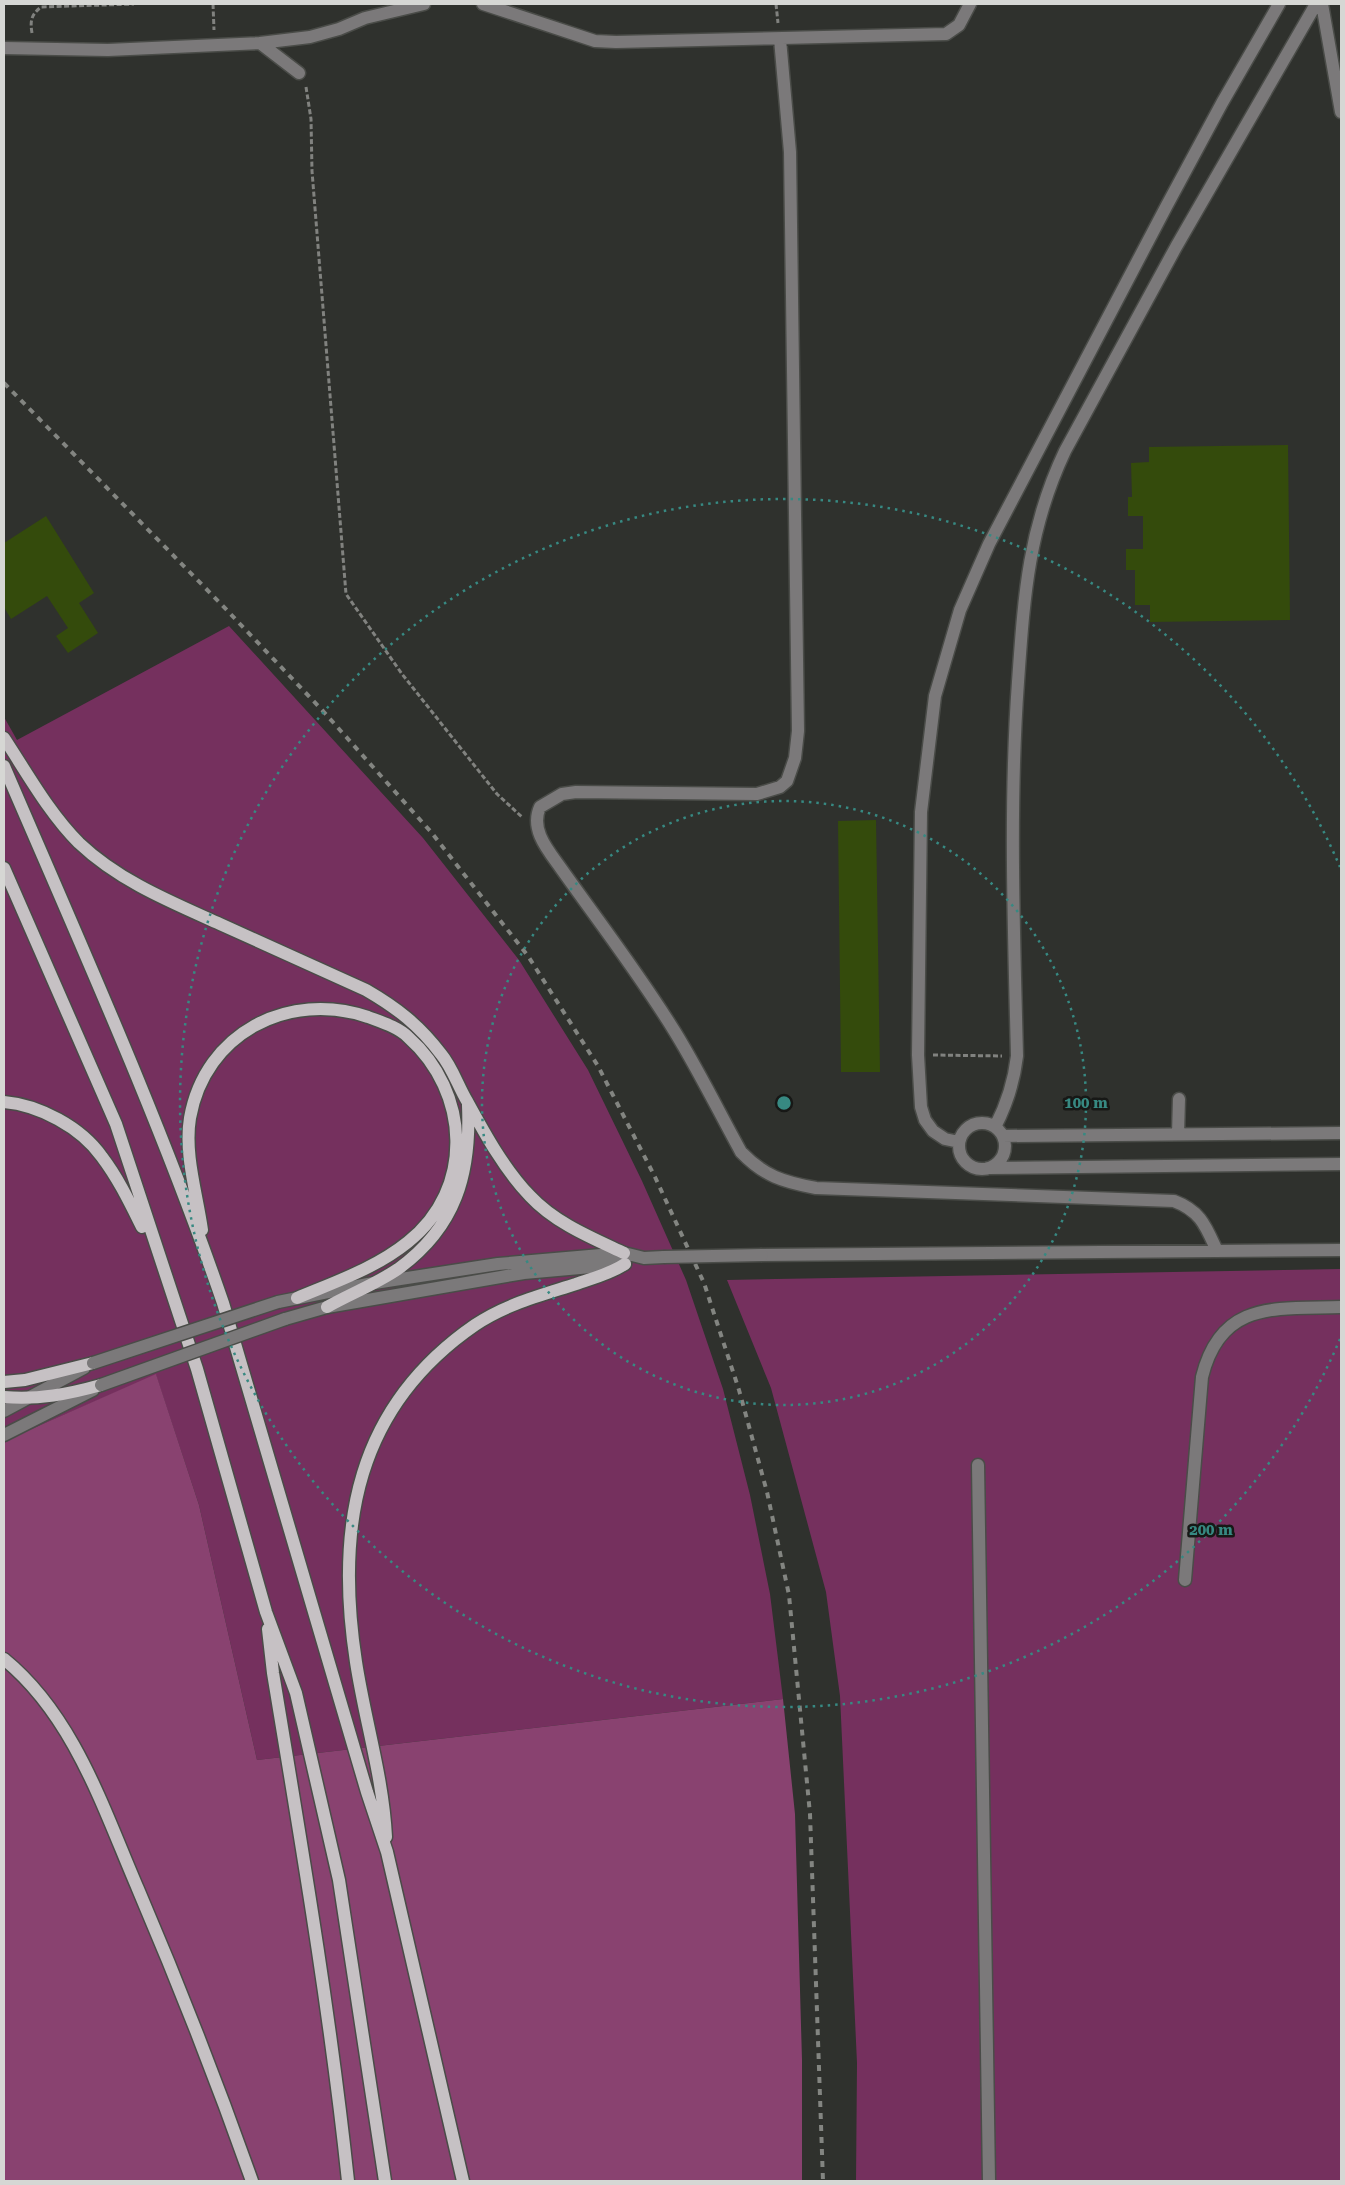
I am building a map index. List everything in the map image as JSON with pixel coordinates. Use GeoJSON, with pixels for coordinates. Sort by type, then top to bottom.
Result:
{"type":"FeatureCollection","features":[{"type":"Feature","properties":{"kind":"main road"},"geometry":{"type":"LineString","coordinates":[[4,738],[55,814],[78,842],[104,864],[134,883],[172,903],[366,990],[396,1008],[421,1030],[443,1056],[504,1164],[530,1197],[562,1222],[625,1258],[607,1274],[514,1305],[477,1324],[448,1346],[405,1390],[372,1444],[361,1476],[353,1515],[349,1563],[349,1596],[356,1664],[385,1809],[387,1852]]}},
{"type":"Feature","properties":{"kind":"main road"},"geometry":{"type":"LineString","coordinates":[[4,766],[145,1097],[206,1255],[238,1350],[367,1792],[387,1852],[463,2181]]}},
{"type":"Feature","properties":{"kind":"main road"},"geometry":{"type":"LineString","coordinates":[[4,868],[116,1124],[161,1265],[197,1369],[266,1612],[296,1693],[339,1880],[386,2181]]}},
{"type":"Feature","properties":{"kind":"main road"},"geometry":{"type":"LineString","coordinates":[[206,1255],[190,1154],[190,1119],[199,1086],[217,1056],[242,1032],[266,1018],[293,1011],[323,1008],[354,1012],[383,1022],[408,1036],[428,1059],[446,1090],[458,1131],[458,1153],[453,1176],[444,1197],[430,1219],[409,1242],[381,1261],[297,1298]]}},
{"type":"Feature","properties":{"kind":"main road"},"geometry":{"type":"LineString","coordinates":[[4,1102],[36,1109],[63,1122],[84,1138],[102,1156],[130,1203],[161,1265]]}},
{"type":"Feature","properties":{"kind":"main road"},"geometry":{"type":"LineString","coordinates":[[327,1307],[396,1270],[420,1252],[440,1226],[455,1200],[464,1173],[468,1149],[468,1102]]}},
{"type":"Feature","properties":{"kind":"main road"},"geometry":{"type":"LineString","coordinates":[[4,1382],[25,1380],[93,1363]]}},
{"type":"Feature","properties":{"kind":"main road"},"geometry":{"type":"LineString","coordinates":[[4,1397],[26,1399],[51,1397],[102,1385]]}},
{"type":"Feature","properties":{"kind":"main road"},"geometry":{"type":"LineString","coordinates":[[266,1612],[273,1673],[325,1996],[340,2101],[348,2181]]}},
{"type":"Feature","properties":{"kind":"main road"},"geometry":{"type":"LineString","coordinates":[[4,1659],[17,1670],[46,1702],[69,1738],[90,1778],[166,1954],[220,2090],[252,2181]]}},
{"type":"Feature","properties":{"kind":"street"},"geometry":{"type":"LineString","coordinates":[[4,48],[108,50],[260,43],[310,37],[339,29],[365,18],[424,4]]}},
{"type":"Feature","properties":{"kind":"street"},"geometry":{"type":"LineString","coordinates":[[483,4],[595,41],[780,39],[946,34],[958,26],[970,4]]}},
{"type":"Feature","properties":{"kind":"street"},"geometry":{"type":"LineString","coordinates":[[959,1142],[945,1139],[933,1131],[925,1120],[921,1107],[918,1055],[922,812],[935,696],[960,610],[989,544],[1166,207],[1222,103],[1279,4]]}},
{"type":"Feature","properties":{"kind":"street"},"geometry":{"type":"LineString","coordinates":[[988,1168],[997,1163],[1003,1155],[1005,1146],[999,1131],[1015,1076],[1012,816],[1016,707],[1022,624],[1030,557],[1041,511],[1051,481],[1065,451],[1171,255],[1316,4]]}},
{"type":"Feature","properties":{"kind":"street"},"geometry":{"type":"LineString","coordinates":[[1322,4],[1341,112]]}},
{"type":"Feature","properties":{"kind":"street"},"geometry":{"type":"LineString","coordinates":[[780,39],[790,152],[797,569],[798,731],[795,758],[791,772],[787,782],[780,787],[757,794],[576,792],[562,794],[540,806],[536,822],[539,833],[560,866],[618,945],[676,1033],[741,1152],[756,1167],[773,1177],[792,1184],[816,1188],[1174,1201],[1186,1205],[1196,1213],[1204,1223],[1217,1252]]}},
{"type":"Feature","properties":{"kind":"street"},"geometry":{"type":"LineString","coordinates":[[260,43],[299,73]]}},
{"type":"Feature","properties":{"kind":"street"},"geometry":{"type":"LineString","coordinates":[[1178,1134],[1179,1099]]}},
{"type":"Feature","properties":{"kind":"street"},"geometry":{"type":"LineString","coordinates":[[1341,1133],[1178,1134],[999,1131],[988,1124],[973,1124],[961,1134],[958,1150],[966,1164],[980,1169],[1341,1164]]}},
{"type":"Feature","properties":{"kind":"street"},"geometry":{"type":"LineString","coordinates":[[4,1411],[93,1363],[278,1302],[368,1284],[498,1264],[664,1257],[1341,1250]]}},
{"type":"Feature","properties":{"kind":"street"},"geometry":{"type":"LineString","coordinates":[[4,1435],[102,1385],[285,1318],[327,1307],[524,1273],[625,1258]]}},
{"type":"Feature","properties":{"kind":"street"},"geometry":{"type":"LineString","coordinates":[[1185,1580],[1202,1377],[1207,1357],[1216,1341],[1227,1328],[1241,1318],[1262,1311],[1285,1308],[1341,1307]]}},
{"type":"Feature","properties":{"kind":"street"},"geometry":{"type":"LineString","coordinates":[[978,1465],[989,2181]]}},
{"type":"Feature","properties":{"kind":"path"},"geometry":{"type":"LineString","coordinates":[[34,49],[30,21],[35,12],[41,7],[134,4]]}},
{"type":"Feature","properties":{"kind":"path"},"geometry":{"type":"LineString","coordinates":[[213,4],[214,45]]}},
{"type":"Feature","properties":{"kind":"path"},"geometry":{"type":"LineString","coordinates":[[299,73],[310,102],[312,171],[346,594],[402,674],[497,794],[539,833]]}},
{"type":"Feature","properties":{"kind":"path"},"geometry":{"type":"LineString","coordinates":[[918,1055],[1016,1056]]}},
{"type":"Feature","properties":{"kind":"shaded area"},"geometry":{"type":"Polygon","coordinates":[[[229,626],[423,838],[519,960],[588,1070],[642,1181],[686,1280],[723,1389],[750,1495],[770,1594],[783,1699],[257,1760],[199,1505],[156,1375],[20,1434],[4,1443],[4,717],[17,740],[229,626]]]}},
{"type":"Feature","properties":{"kind":"shaded area"},"geometry":{"type":"Polygon","coordinates":[[[1341,1269],[1341,2181],[856,2181],[857,2063],[840,1696],[826,1592],[771,1388],[727,1280],[1341,1269]]]}},
{"type":"Feature","properties":{"kind":"shaded area"},"geometry":{"type":"Polygon","coordinates":[[[156,1374],[199,1505],[257,1760],[783,1699],[795,1814],[802,2060],[802,2181],[4,2181],[4,1443],[20,1434],[156,1374]]]}},
{"type":"Feature","properties":{"kind":"building"},"geometry":{"type":"Polygon","coordinates":[[[1288,445],[1290,620],[1150,622],[1150,605],[1135,605],[1135,570],[1126,570],[1126,549],[1143,549],[1143,516],[1128,516],[1128,497],[1132,497],[1131,463],[1149,462],[1149,447],[1288,445]]]}},
{"type":"Feature","properties":{"kind":"building"},"geometry":{"type":"Polygon","coordinates":[[[46,516],[94,593],[79,603],[98,633],[68,653],[56,636],[68,628],[47,596],[11,619],[4,607],[4,543],[46,516]]]}},
{"type":"Feature","properties":{"kind":"building"},"geometry":{"type":"Polygon","coordinates":[[[876,820],[880,1072],[841,1072],[838,821],[876,820]]]}},
{"type":"Feature","properties":{"kind":"railway"},"geometry":{"type":"LineString","coordinates":[[4,383],[323,711],[431,832],[528,956],[598,1066],[655,1177],[704,1283],[739,1390],[767,1492],[789,1595],[810,1814],[823,2181]]}}]}
